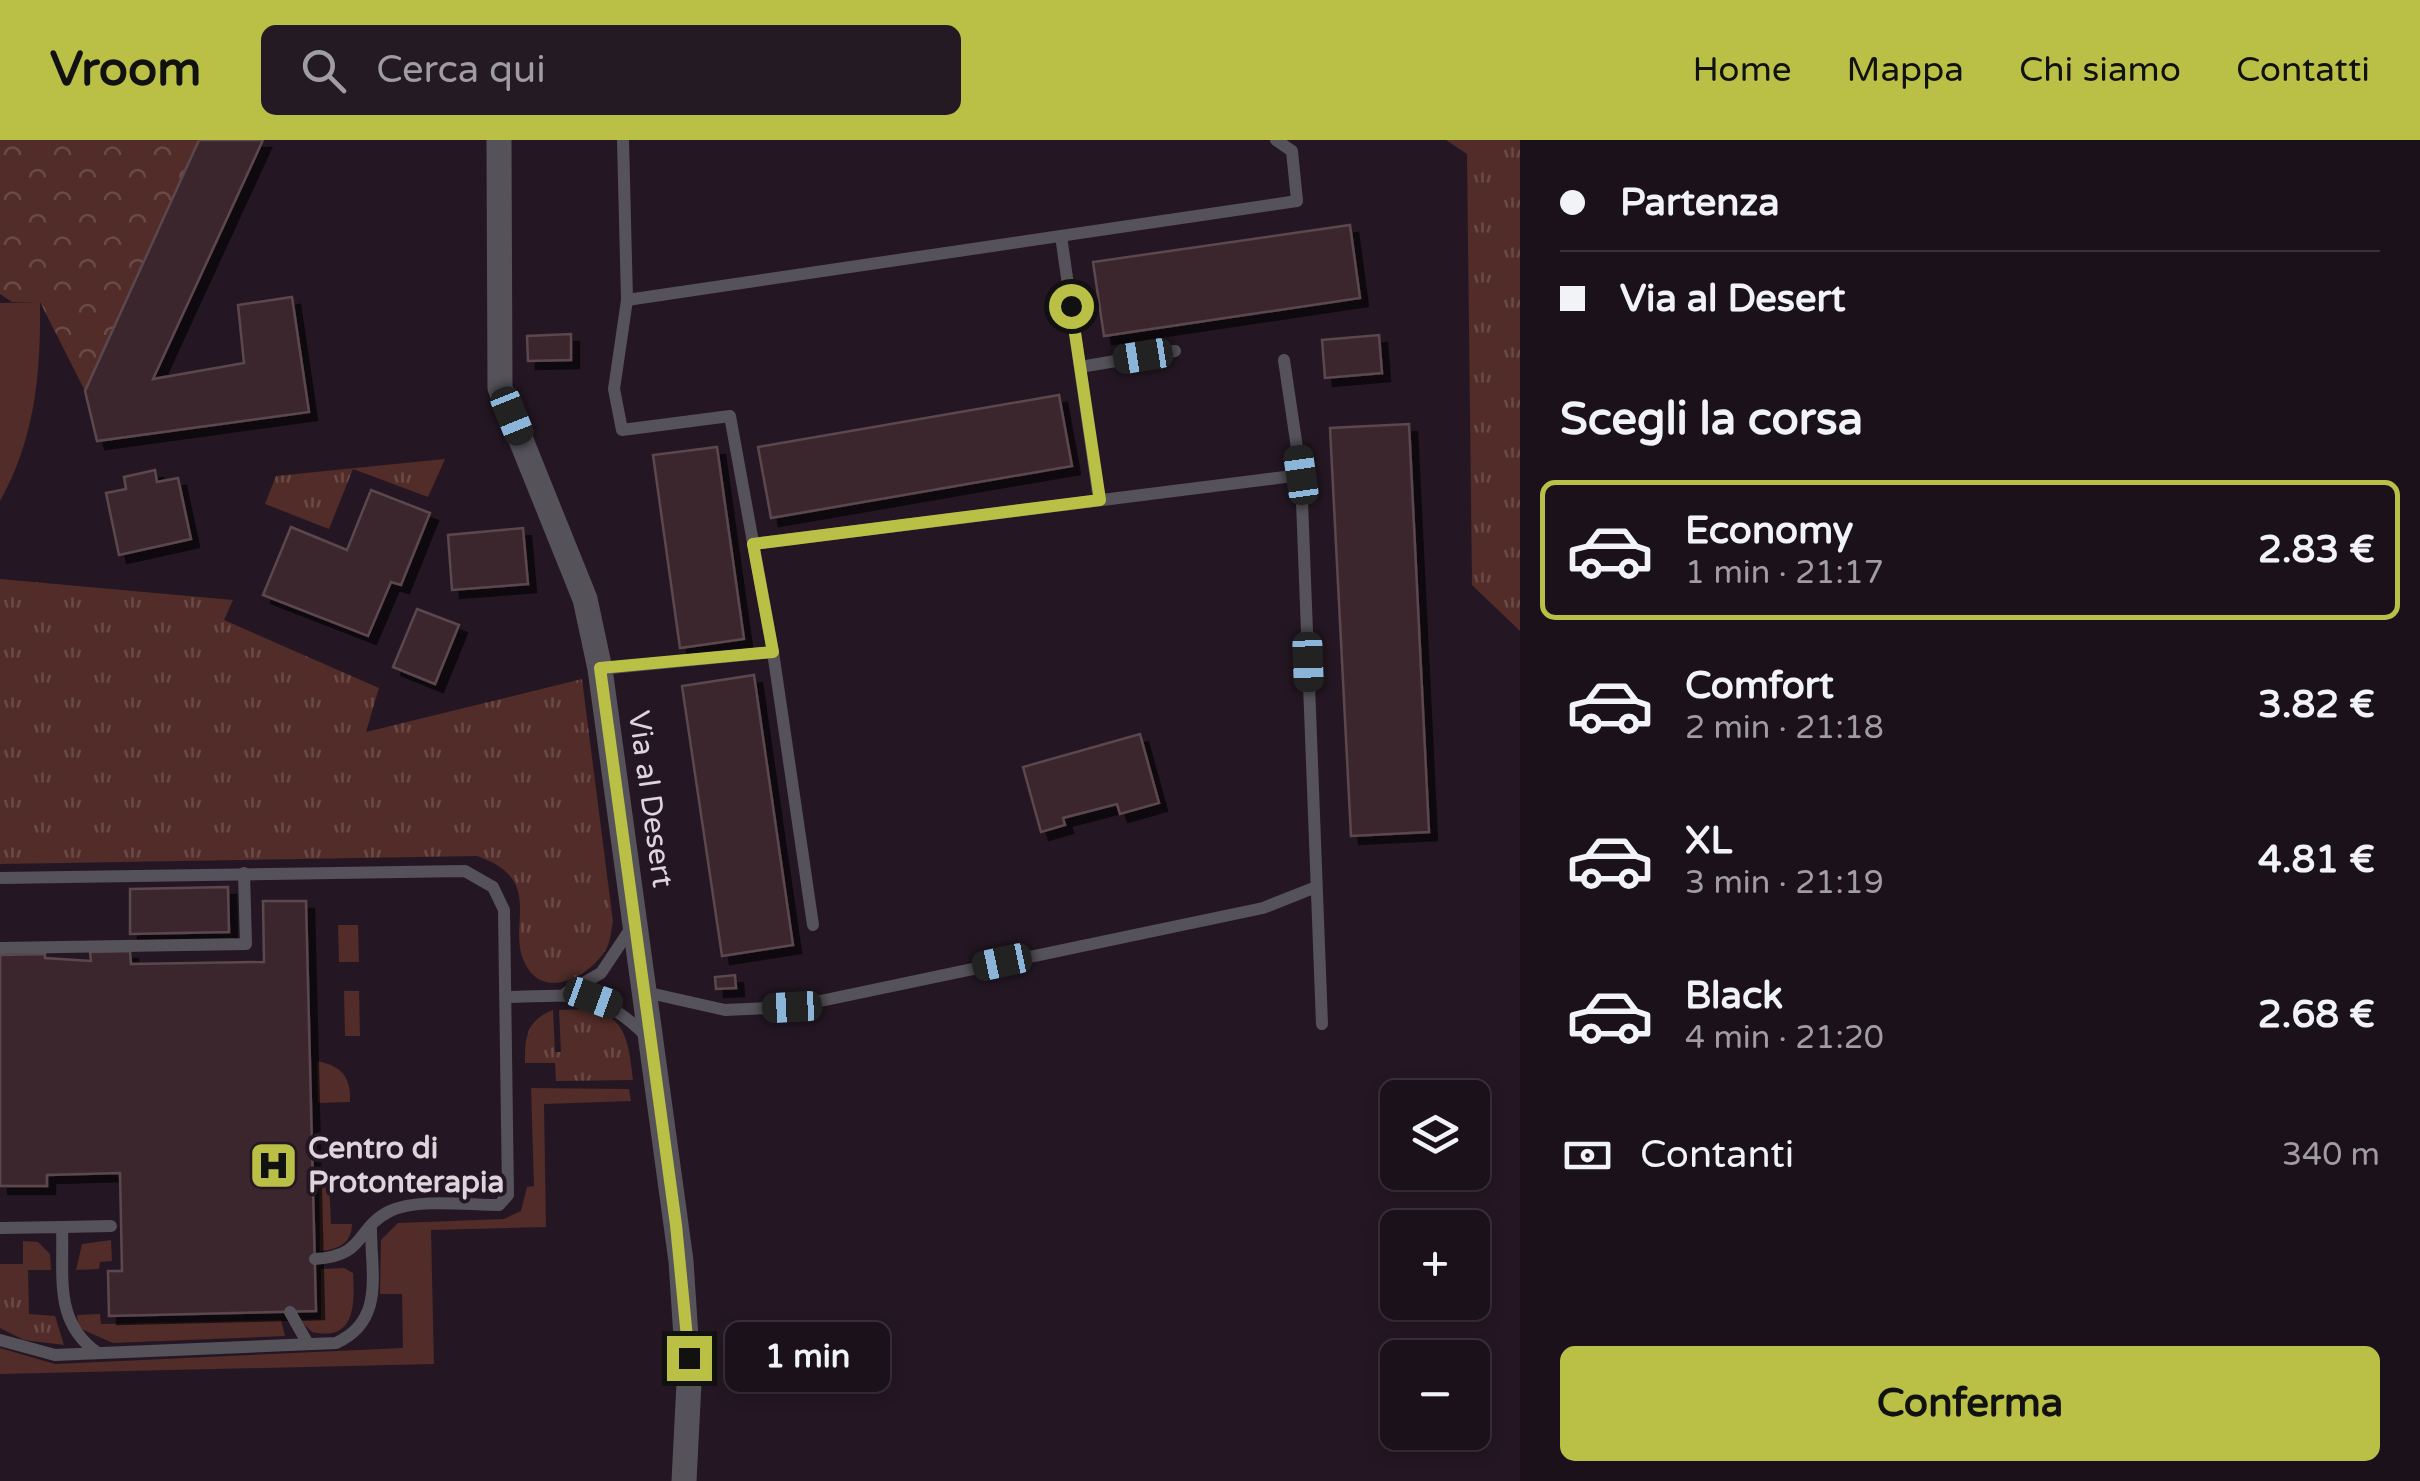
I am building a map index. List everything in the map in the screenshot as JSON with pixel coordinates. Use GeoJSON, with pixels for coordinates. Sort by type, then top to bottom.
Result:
{"type":"FeatureCollection","features":[{"type":"Feature","properties":{"kind":"street","name":"Via al Desert"},"geometry":{"type":"LineString","coordinates":[[499,140],[500,388],[586,599],[600,668],[688,1332],[684,1481]]}},
{"type":"Feature","properties":{"kind":"lane"},"geometry":{"type":"LineString","coordinates":[[623,140],[626,300],[614,389],[622,430],[730,416],[773,652],[813,925]]}},
{"type":"Feature","properties":{"kind":"lane"},"geometry":{"type":"LineString","coordinates":[[626,300],[1297,201],[1292,151],[1276,140]]}},
{"type":"Feature","properties":{"kind":"lane"},"geometry":{"type":"LineString","coordinates":[[1061,236],[1100,500]]}},
{"type":"Feature","properties":{"kind":"lane"},"geometry":{"type":"LineString","coordinates":[[1080,367],[1175,351]]}},
{"type":"Feature","properties":{"kind":"lane"},"geometry":{"type":"LineString","coordinates":[[1284,360],[1301,475],[1322,1024]]}},
{"type":"Feature","properties":{"kind":"lane"},"geometry":{"type":"LineString","coordinates":[[753,544],[1301,475]]}},
{"type":"Feature","properties":{"kind":"lane"},"geometry":{"type":"LineString","coordinates":[[600,668],[773,652]]}},
{"type":"Feature","properties":{"kind":"lane"},"geometry":{"type":"LineString","coordinates":[[0,878],[244,874],[275,877],[465,871],[482,876],[501,901],[507,997],[508,1195],[499,1205],[396,1208],[378,1218],[345,1255],[315,1260]]}},
{"type":"Feature","properties":{"kind":"lane"},"geometry":{"type":"LineString","coordinates":[[0,948],[246,944],[244,874]]}},
{"type":"Feature","properties":{"kind":"lane"},"geometry":{"type":"LineString","coordinates":[[645,992],[724,1010],[792,1007],[1263,908],[1316,887]]}},
{"type":"Feature","properties":{"kind":"lane"},"geometry":{"type":"LineString","coordinates":[[558,996],[602,973],[635,922]]}},
{"type":"Feature","properties":{"kind":"lane"},"geometry":{"type":"LineString","coordinates":[[507,997],[593,998],[616,1007],[652,1042]]}},
{"type":"Feature","properties":{"kind":"lane"},"geometry":{"type":"LineString","coordinates":[[0,1228],[111,1226]]}},
{"type":"Feature","properties":{"kind":"lane"},"geometry":{"type":"LineString","coordinates":[[62,1227],[68,1322],[81,1342],[98,1354]]}},
{"type":"Feature","properties":{"kind":"lane"},"geometry":{"type":"LineString","coordinates":[[0,1340],[42,1353],[98,1354],[336,1342],[362,1328],[371,1302],[371,1229]]}},
{"type":"Feature","properties":{"kind":"lane"},"geometry":{"type":"LineString","coordinates":[[290,1312],[308,1344]]}},
{"type":"Feature","properties":{"kind":"green space"},"geometry":{"type":"Polygon","coordinates":[[[0,140],[199,140],[85,391],[40,302],[12,302],[0,294],[0,140]]]}},
{"type":"Feature","properties":{"kind":"green space"},"geometry":{"type":"Polygon","coordinates":[[[1446,140],[1520,140],[1520,631],[1472,585],[1467,154],[1446,140]]]}},
{"type":"Feature","properties":{"kind":"green space"},"geometry":{"type":"Polygon","coordinates":[[[40,302],[34,404],[21,454],[0,501],[0,303],[40,302]]]}},
{"type":"Feature","properties":{"kind":"green space"},"geometry":{"type":"Polygon","coordinates":[[[445,459],[428,497],[353,469],[329,529],[265,504],[276,476],[445,459]]]}},
{"type":"Feature","properties":{"kind":"green space"},"geometry":{"type":"Polygon","coordinates":[[[0,579],[233,600],[224,620],[379,688],[366,732],[582,679],[613,922],[602,955],[583,973],[559,983],[536,977],[521,952],[520,906],[512,878],[499,866],[477,856],[0,864],[0,579]]]}},
{"type":"Feature","properties":{"kind":"green space"},"geometry":{"type":"Polygon","coordinates":[[[338,925],[358,925],[359,962],[339,962],[338,925]]]}},
{"type":"Feature","properties":{"kind":"green space"},"geometry":{"type":"Polygon","coordinates":[[[344,991],[359,991],[360,1036],[345,1036],[344,991]]]}},
{"type":"Feature","properties":{"kind":"green space"},"geometry":{"type":"Polygon","coordinates":[[[591,1009],[613,1019],[619,1027],[628,1046],[633,1080],[556,1081],[555,1063],[525,1063],[527,1038],[537,1019],[553,1010],[555,1052],[561,1052],[559,1010],[591,1009]]]}},
{"type":"Feature","properties":{"kind":"green space"},"geometry":{"type":"Polygon","coordinates":[[[317,1061],[343,1074],[350,1102],[318,1103],[317,1061]]]}},
{"type":"Feature","properties":{"kind":"green space"},"geometry":{"type":"Polygon","coordinates":[[[531,1088],[629,1089],[631,1101],[544,1104],[546,1227],[431,1230],[434,1364],[0,1374],[0,1348],[55,1364],[403,1348],[402,1294],[380,1294],[381,1240],[398,1223],[504,1219],[521,1211],[527,1187],[534,1186],[531,1088]]]}},
{"type":"Feature","properties":{"kind":"green space"},"geometry":{"type":"Polygon","coordinates":[[[319,1180],[329,1180],[331,1224],[352,1224],[350,1236],[343,1244],[320,1251],[319,1180]]]}},
{"type":"Feature","properties":{"kind":"green space"},"geometry":{"type":"Polygon","coordinates":[[[111,1240],[112,1261],[100,1262],[99,1269],[76,1270],[82,1244],[111,1240]]]}},
{"type":"Feature","properties":{"kind":"green space"},"geometry":{"type":"Polygon","coordinates":[[[23,1241],[38,1242],[50,1254],[51,1270],[28,1270],[29,1314],[55,1316],[64,1345],[24,1340],[0,1328],[0,1264],[23,1264],[23,1241]]]}},
{"type":"Feature","properties":{"kind":"green space"},"geometry":{"type":"Polygon","coordinates":[[[344,1268],[353,1273],[349,1318],[337,1332],[326,1334],[312,1332],[300,1320],[321,1319],[321,1269],[344,1268]]]}},
{"type":"Feature","properties":{"kind":"green space"},"geometry":{"type":"Polygon","coordinates":[[[100,1314],[101,1324],[281,1320],[285,1336],[113,1343],[79,1328],[77,1315],[100,1314]]]}},
{"type":"Feature","properties":{"kind":"building"},"geometry":{"type":"Polygon","coordinates":[[[199,140],[263,140],[153,379],[244,363],[238,305],[292,297],[309,412],[97,441],[85,391],[199,140]]]}},
{"type":"Feature","properties":{"kind":"building"},"geometry":{"type":"Polygon","coordinates":[[[1350,225],[1360,298],[1104,336],[1093,262],[1350,225]]]}},
{"type":"Feature","properties":{"kind":"building"},"geometry":{"type":"Polygon","coordinates":[[[571,334],[571,360],[528,361],[527,336],[571,334]]]}},
{"type":"Feature","properties":{"kind":"building"},"geometry":{"type":"Polygon","coordinates":[[[1379,335],[1382,373],[1325,378],[1322,340],[1379,335]]]}},
{"type":"Feature","properties":{"kind":"building"},"geometry":{"type":"Polygon","coordinates":[[[1059,395],[1072,466],[771,518],[758,447],[1059,395]]]}},
{"type":"Feature","properties":{"kind":"building"},"geometry":{"type":"Polygon","coordinates":[[[1409,424],[1429,832],[1351,836],[1330,428],[1409,424]]]}},
{"type":"Feature","properties":{"kind":"building"},"geometry":{"type":"Polygon","coordinates":[[[717,447],[744,639],[680,648],[653,455],[717,447]]]}},
{"type":"Feature","properties":{"kind":"building"},"geometry":{"type":"Polygon","coordinates":[[[155,470],[157,482],[178,478],[191,539],[119,555],[106,493],[126,489],[124,477],[155,470]]]}},
{"type":"Feature","properties":{"kind":"building"},"geometry":{"type":"Polygon","coordinates":[[[371,490],[430,513],[401,585],[391,582],[368,636],[263,595],[291,527],[347,550],[371,490]]]}},
{"type":"Feature","properties":{"kind":"building"},"geometry":{"type":"Polygon","coordinates":[[[523,528],[528,584],[452,590],[448,535],[523,528]]]}},
{"type":"Feature","properties":{"kind":"building"},"geometry":{"type":"Polygon","coordinates":[[[417,609],[459,625],[435,684],[393,667],[417,609]]]}},
{"type":"Feature","properties":{"kind":"building"},"geometry":{"type":"Polygon","coordinates":[[[754,675],[793,945],[722,956],[682,686],[754,675]]]}},
{"type":"Feature","properties":{"kind":"building"},"geometry":{"type":"Polygon","coordinates":[[[1140,734],[1159,803],[1120,814],[1117,804],[1063,818],[1065,825],[1041,832],[1023,767],[1140,734]]]}},
{"type":"Feature","properties":{"kind":"building"},"geometry":{"type":"Polygon","coordinates":[[[228,887],[229,932],[130,934],[130,889],[228,887]]]}},
{"type":"Feature","properties":{"kind":"building"},"geometry":{"type":"Polygon","coordinates":[[[263,901],[306,901],[316,1311],[109,1316],[108,1271],[122,1271],[120,1173],[47,1175],[47,1186],[0,1186],[0,955],[45,954],[45,958],[91,961],[90,952],[130,951],[131,964],[264,962],[263,901]]]}},
{"type":"Feature","properties":{"kind":"building"},"geometry":{"type":"Polygon","coordinates":[[[735,975],[736,988],[716,989],[715,977],[735,975]]]}},
{"type":"Feature","properties":{"kind":"place","name":"Centro di Protonterapia"},"geometry":{"type":"Point","coordinates":[273,1165]}},
{"type":"Feature","properties":{"kind":"route"},"geometry":{"type":"LineString","coordinates":[[689,1358],[655,1062],[600,668],[773,652],[753,544],[1100,500],[1071,306]]}}]}
